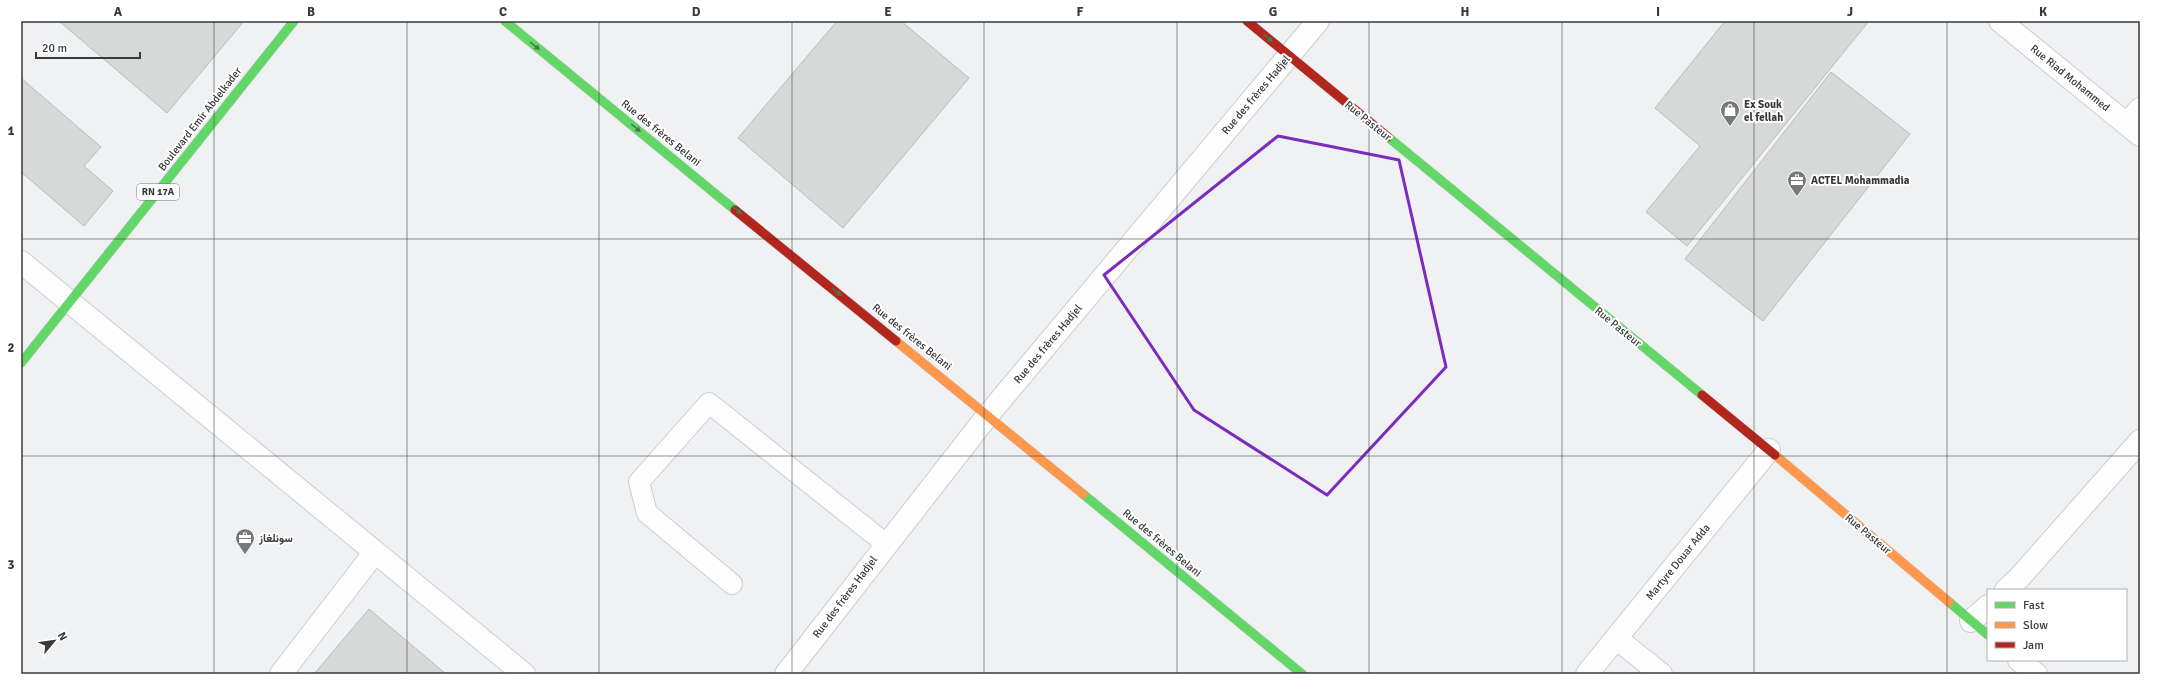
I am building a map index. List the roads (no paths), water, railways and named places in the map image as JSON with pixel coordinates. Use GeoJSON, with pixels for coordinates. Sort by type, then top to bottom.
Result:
{"type":"FeatureCollection","features":[{"type":"Feature","properties":{"kind":"street","name":"Boulevard Emir Abdelkader"},"geometry":{"type":"LineString","coordinates":[[21,363],[294,21]]}},
{"type":"Feature","properties":{"kind":"street","name":"Rue des frères Belani"},"geometry":{"type":"LineString","coordinates":[[505,21],[988,415],[1302,674]]}},
{"type":"Feature","properties":{"kind":"street","name":"Rue Pasteur"},"geometry":{"type":"LineString","coordinates":[[1247,21],[1769,450],[1987,634]]}},
{"type":"Feature","properties":{"kind":"street","name":"Rue des frères Hadjel"},"geometry":{"type":"LineString","coordinates":[[786,674],[988,415],[1318,21]]}},
{"type":"Feature","properties":{"kind":"street","name":"Rue Riad Mohammed"},"geometry":{"type":"LineString","coordinates":[[2000,21],[2136,123]]}},
{"type":"Feature","properties":{"kind":"street"},"geometry":{"type":"LineString","coordinates":[[21,262],[524,674]]}},
{"type":"Feature","properties":{"kind":"street"},"geometry":{"type":"LineString","coordinates":[[2007,589],[2019,578],[2140,442]]}},
{"type":"Feature","properties":{"kind":"street","name":"Martyre Douar Adda"},"geometry":{"type":"LineString","coordinates":[[1587,674],[1769,450]]}},
{"type":"Feature","properties":{"kind":"street"},"geometry":{"type":"LineString","coordinates":[[281,674],[375,552]]}},
{"type":"Feature","properties":{"kind":"street"},"geometry":{"type":"LineString","coordinates":[[1971,621],[1987,607]]}},
{"type":"Feature","properties":{"kind":"street"},"geometry":{"type":"LineString","coordinates":[[1616,638],[1661,674]]}},
{"type":"Feature","properties":{"kind":"street"},"geometry":{"type":"LineString","coordinates":[[2020,661],[2036,674]]}},
{"type":"Feature","properties":{"kind":"lane"},"geometry":{"type":"LineString","coordinates":[[732,584],[648,513],[639,482],[709,404],[886,544]]}},
{"type":"Feature","properties":{"kind":"place","name":"Ex Souk el fellah"},"geometry":{"type":"Point","coordinates":[1730,127]}},
{"type":"Feature","properties":{"kind":"place","name":"ACTEL Mohammadia"},"geometry":{"type":"Point","coordinates":[1797,197]}},
{"type":"Feature","properties":{"kind":"place","name":"سونلغاز"},"geometry":{"type":"Point","coordinates":[245,555]}}]}
